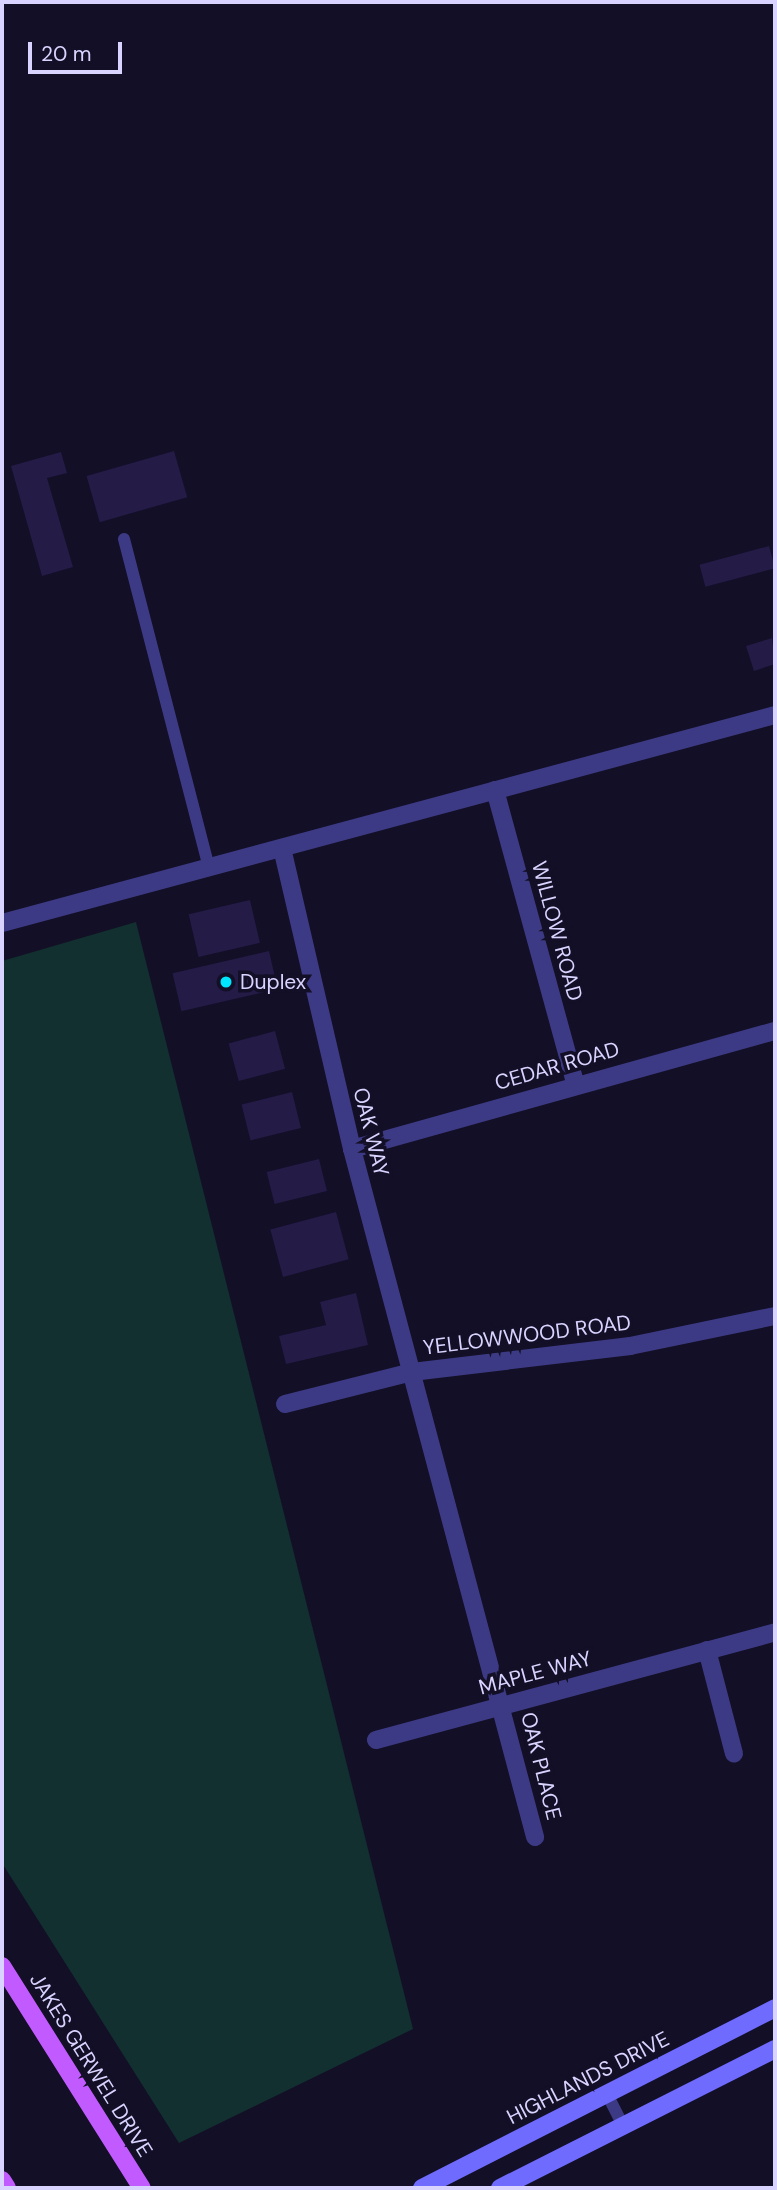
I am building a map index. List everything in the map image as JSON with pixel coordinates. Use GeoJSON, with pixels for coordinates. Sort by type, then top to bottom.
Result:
{"type":"FeatureCollection","features":[{"type":"Feature","properties":{"kind":"main road","name":"JAKES GERWEL DRIVE"},"geometry":{"type":"LineString","coordinates":[[2,1966],[142,2188]]}},
{"type":"Feature","properties":{"kind":"main road","name":"HIGHLANDS DRIVE"},"geometry":{"type":"LineString","coordinates":[[422,2188],[775,2008]]}},
{"type":"Feature","properties":{"kind":"main road"},"geometry":{"type":"LineString","coordinates":[[500,2188],[775,2049]]}},
{"type":"Feature","properties":{"kind":"main road"},"geometry":{"type":"LineString","coordinates":[[2,2180],[7,2188]]}},
{"type":"Feature","properties":{"kind":"street"},"geometry":{"type":"LineString","coordinates":[[2,923],[775,715]]}},
{"type":"Feature","properties":{"kind":"street","name":"WILLOW ROAD"},"geometry":{"type":"LineString","coordinates":[[495,790],[575,1083]]}},
{"type":"Feature","properties":{"kind":"street","name":"OAK WAY"},"geometry":{"type":"LineString","coordinates":[[282,848],[352,1149],[502,1706]]}},
{"type":"Feature","properties":{"kind":"street","name":"CEDAR ROAD"},"geometry":{"type":"LineString","coordinates":[[352,1149],[575,1083],[775,1031]]}},
{"type":"Feature","properties":{"kind":"street","name":"YELLOWWOOD ROAD"},"geometry":{"type":"LineString","coordinates":[[285,1404],[412,1372],[630,1346],[775,1315]]}},
{"type":"Feature","properties":{"kind":"street","name":"MAPLE WAY"},"geometry":{"type":"LineString","coordinates":[[376,1740],[775,1632]]}},
{"type":"Feature","properties":{"kind":"street"},"geometry":{"type":"LineString","coordinates":[[707,1650],[734,1754]]}},
{"type":"Feature","properties":{"kind":"street","name":"OAK PLACE"},"geometry":{"type":"LineString","coordinates":[[502,1706],[535,1837]]}},
{"type":"Feature","properties":{"kind":"lane"},"geometry":{"type":"LineString","coordinates":[[124,540],[209,867]]}},
{"type":"Feature","properties":{"kind":"lane"},"geometry":{"type":"LineString","coordinates":[[607,2094],[623,2125]]}},
{"type":"Feature","properties":{"kind":"green space"},"geometry":{"type":"Polygon","coordinates":[[[136,922],[413,2029],[179,2143],[2,1863],[2,961],[136,922]]]}},
{"type":"Feature","properties":{"kind":"building"},"geometry":{"type":"Polygon","coordinates":[[[174,451],[187,497],[100,522],[87,476],[174,451]]]}},
{"type":"Feature","properties":{"kind":"building"},"geometry":{"type":"Polygon","coordinates":[[[61,452],[67,473],[47,478],[73,567],[42,576],[11,466],[61,452]]]}},
{"type":"Feature","properties":{"kind":"building"},"geometry":{"type":"Polygon","coordinates":[[[769,546],[775,568],[705,587],[699,565],[769,546]]]}},
{"type":"Feature","properties":{"kind":"building"},"geometry":{"type":"Polygon","coordinates":[[[772,638],[775,664],[754,671],[746,646],[772,638]]]}},
{"type":"Feature","properties":{"kind":"building","name":"Duplex"},"geometry":{"type":"Polygon","coordinates":[[[250,900],[260,943],[199,957],[189,914],[250,900]]]}},
{"type":"Feature","properties":{"kind":"building","name":"Duplex"},"geometry":{"type":"Polygon","coordinates":[[[269,951],[278,989],[181,1011],[173,973],[269,951]]]}},
{"type":"Feature","properties":{"kind":"building","name":"Duplex"},"geometry":{"type":"Polygon","coordinates":[[[275,1031],[285,1069],[239,1081],[229,1043],[275,1031]]]}},
{"type":"Feature","properties":{"kind":"building"},"geometry":{"type":"Polygon","coordinates":[[[292,1092],[301,1128],[250,1140],[242,1105],[292,1092]]]}},
{"type":"Feature","properties":{"kind":"building"},"geometry":{"type":"Polygon","coordinates":[[[319,1159],[327,1191],[275,1204],[267,1172],[319,1159]]]}},
{"type":"Feature","properties":{"kind":"building"},"geometry":{"type":"Polygon","coordinates":[[[336,1212],[349,1259],[283,1277],[270,1230],[336,1212]]]}},
{"type":"Feature","properties":{"kind":"building"},"geometry":{"type":"Polygon","coordinates":[[[356,1293],[368,1345],[286,1364],[279,1336],[326,1325],[320,1302],[356,1293]]]}},
{"type":"Feature","properties":{"kind":"place","name":"Duplex"},"geometry":{"type":"Point","coordinates":[226,982]}}]}
